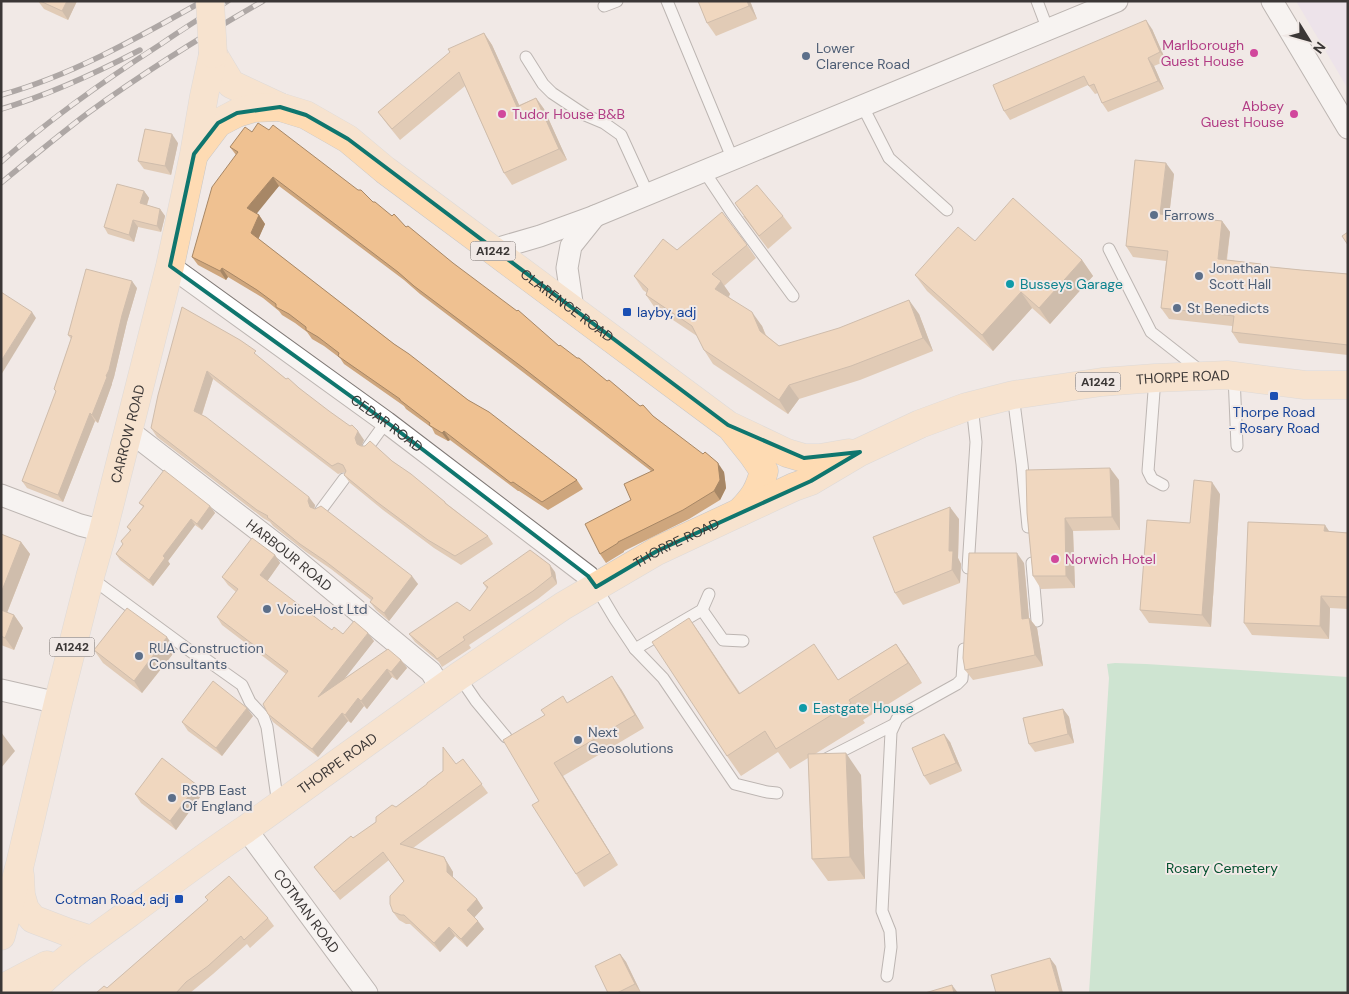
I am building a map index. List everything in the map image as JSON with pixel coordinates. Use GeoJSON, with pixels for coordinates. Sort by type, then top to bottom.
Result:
{"type":"FeatureCollection","features":[{"type":"Feature","properties":{"kind":"main road","name":"CARROW ROAD"},"geometry":{"type":"LineString","coordinates":[[20,864],[58,702],[170,266],[213,54],[210,1]]}},
{"type":"Feature","properties":{"kind":"main road","name":"CLARENCE ROAD"},"geometry":{"type":"LineString","coordinates":[[213,54],[231,84],[280,107],[306,115],[348,139],[384,170],[728,425],[787,453],[804,458],[820,458],[860,452]]}},
{"type":"Feature","properties":{"kind":"main road","name":"CLARENCE ROAD"},"geometry":{"type":"LineString","coordinates":[[194,154],[218,124],[237,113],[254,108],[280,107]]}},
{"type":"Feature","properties":{"kind":"main road","name":"THORPE ROAD"},"geometry":{"type":"LineString","coordinates":[[30,993],[44,978],[92,940],[219,847],[450,682],[563,606],[657,551],[794,487],[811,481],[860,452],[920,424],[972,405],[1013,395],[1102,382],[1155,378],[1234,376],[1305,385],[1348,385]]}},
{"type":"Feature","properties":{"kind":"main road","name":"CLARENCE ROAD"},"geometry":{"type":"LineString","coordinates":[[728,425],[753,455],[764,472],[754,498],[739,513]]}},
{"type":"Feature","properties":{"kind":"main road","name":"A1242"},"geometry":{"type":"LineString","coordinates":[[1,936],[20,864]]}},
{"type":"Feature","properties":{"kind":"main road","name":"A1242"},"geometry":{"type":"LineString","coordinates":[[20,864],[21,895],[25,908],[33,919],[92,940]]}},
{"type":"Feature","properties":{"kind":"main road","name":"THORPE ROAD"},"geometry":{"type":"LineString","coordinates":[[1,989],[92,940]]}},
{"type":"Feature","properties":{"kind":"street"},"geometry":{"type":"LineString","coordinates":[[492,250],[540,236],[595,216],[1117,1]]}},
{"type":"Feature","properties":{"kind":"street"},"geometry":{"type":"LineString","coordinates":[[1272,1],[1348,128]]}},
{"type":"Feature","properties":{"kind":"street"},"geometry":{"type":"LineString","coordinates":[[573,309],[567,268],[571,246],[595,216]]}},
{"type":"Feature","properties":{"kind":"street","name":"CEDAR ROAD"},"geometry":{"type":"LineString","coordinates":[[170,266],[386,422],[588,576],[596,587]]}},
{"type":"Feature","properties":{"kind":"street","name":"HARBOUR ROAD"},"geometry":{"type":"LineString","coordinates":[[128,430],[293,549],[431,672],[450,682]]}},
{"type":"Feature","properties":{"kind":"street"},"geometry":{"type":"LineString","coordinates":[[1,495],[80,525],[103,531]]}},
{"type":"Feature","properties":{"kind":"street"},"geometry":{"type":"LineString","coordinates":[[1,690],[58,702]]}},
{"type":"Feature","properties":{"kind":"street","name":"COTMAN ROAD"},"geometry":{"type":"LineString","coordinates":[[246,829],[368,993]]}},
{"type":"Feature","properties":{"kind":"lane"},"geometry":{"type":"LineString","coordinates":[[604,6],[617,1]]}},
{"type":"Feature","properties":{"kind":"lane"},"geometry":{"type":"LineString","coordinates":[[667,1],[733,160]]}},
{"type":"Feature","properties":{"kind":"lane"},"geometry":{"type":"LineString","coordinates":[[1038,1],[1048,30]]}},
{"type":"Feature","properties":{"kind":"lane"},"geometry":{"type":"LineString","coordinates":[[526,57],[543,84],[552,93],[621,135],[648,194]]}},
{"type":"Feature","properties":{"kind":"lane"},"geometry":{"type":"LineString","coordinates":[[863,106],[889,158],[947,210]]}},
{"type":"Feature","properties":{"kind":"lane"},"geometry":{"type":"LineString","coordinates":[[704,171],[732,213],[793,296]]}},
{"type":"Feature","properties":{"kind":"lane"},"geometry":{"type":"LineString","coordinates":[[1110,249],[1151,332],[1208,376]]}},
{"type":"Feature","properties":{"kind":"lane"},"geometry":{"type":"LineString","coordinates":[[1234,376],[1237,446]]}},
{"type":"Feature","properties":{"kind":"lane"},"geometry":{"type":"LineString","coordinates":[[1155,378],[1148,472],[1152,479],[1163,485]]}},
{"type":"Feature","properties":{"kind":"lane"},"geometry":{"type":"LineString","coordinates":[[1013,395],[1022,464],[1037,621]]}},
{"type":"Feature","properties":{"kind":"lane"},"geometry":{"type":"LineString","coordinates":[[968,575],[976,442],[972,405]]}},
{"type":"Feature","properties":{"kind":"lane"},"geometry":{"type":"LineString","coordinates":[[368,447],[386,422]]}},
{"type":"Feature","properties":{"kind":"lane"},"geometry":{"type":"LineString","coordinates":[[321,510],[344,479]]}},
{"type":"Feature","properties":{"kind":"lane"},"geometry":{"type":"LineString","coordinates":[[90,577],[197,656],[204,658],[242,685],[250,702],[263,716],[267,727],[278,806]]}},
{"type":"Feature","properties":{"kind":"lane"},"geometry":{"type":"LineString","coordinates":[[596,587],[614,619],[635,649],[662,678],[735,784],[777,793]]}},
{"type":"Feature","properties":{"kind":"lane"},"geometry":{"type":"LineString","coordinates":[[635,649],[702,610],[709,594]]}},
{"type":"Feature","properties":{"kind":"lane"},"geometry":{"type":"LineString","coordinates":[[702,610],[723,640],[743,641]]}},
{"type":"Feature","properties":{"kind":"lane"},"geometry":{"type":"LineString","coordinates":[[887,976],[891,948],[890,931],[882,911],[893,725],[896,719],[903,714],[957,684],[962,679],[965,641]]}},
{"type":"Feature","properties":{"kind":"lane"},"geometry":{"type":"LineString","coordinates":[[450,682],[476,701],[506,737]]}},
{"type":"Feature","properties":{"kind":"lane"},"geometry":{"type":"LineString","coordinates":[[815,765],[893,725]]}},
{"type":"Feature","properties":{"kind":"highlighted area"},"geometry":{"type":"Polygon","coordinates":[[[280,107],[306,115],[348,139],[728,425],[804,458],[860,452],[811,481],[657,551],[596,587],[588,576],[392,426],[170,266],[194,154],[218,123],[237,113],[280,107]]]}},
{"type":"Feature","properties":{"kind":"shaded area"},"geometry":{"type":"Polygon","coordinates":[[[1296,1],[1348,1],[1348,89],[1296,1]]]}},
{"type":"Feature","properties":{"kind":"green space","name":"Rosary Cemetery"},"geometry":{"type":"Polygon","coordinates":[[[1107,664],[1348,677],[1348,993],[1089,993],[1109,678],[1107,664]]]}},
{"type":"Feature","properties":{"kind":"building"},"geometry":{"type":"Polygon","coordinates":[[[40,1],[67,1],[62,11],[40,1]]]}},
{"type":"Feature","properties":{"kind":"building"},"geometry":{"type":"Polygon","coordinates":[[[698,1],[747,1],[749,6],[707,23],[698,1]]]}},
{"type":"Feature","properties":{"kind":"building"},"geometry":{"type":"Polygon","coordinates":[[[1146,20],[1160,52],[1148,58],[1158,81],[1102,103],[1094,84],[1089,86],[1084,76],[1004,111],[993,85],[1146,20]]]}},
{"type":"Feature","properties":{"kind":"building","name":"Tudor House B&B"},"geometry":{"type":"Polygon","coordinates":[[[484,33],[517,107],[536,98],[559,149],[504,173],[459,72],[392,129],[378,112],[450,52],[448,49],[484,33]]]}},
{"type":"Feature","properties":{"kind":"building"},"geometry":{"type":"Polygon","coordinates":[[[258,123],[269,130],[273,125],[358,190],[361,190],[392,216],[394,214],[406,227],[408,226],[453,263],[518,310],[559,346],[579,358],[607,381],[609,380],[640,406],[643,405],[653,416],[703,454],[705,452],[718,463],[720,480],[714,491],[683,510],[618,542],[600,554],[585,524],[631,500],[624,484],[654,470],[273,177],[247,208],[259,215],[251,233],[394,344],[468,400],[489,412],[577,480],[542,502],[513,482],[511,483],[444,431],[442,433],[429,425],[430,423],[400,399],[338,356],[339,353],[306,330],[306,327],[289,314],[276,307],[276,304],[257,290],[222,268],[220,271],[192,257],[212,187],[238,152],[230,147],[245,127],[252,132],[258,123]]]}},
{"type":"Feature","properties":{"kind":"building"},"geometry":{"type":"Polygon","coordinates":[[[145,129],[172,134],[165,166],[138,161],[145,129]]]}},
{"type":"Feature","properties":{"kind":"building"},"geometry":{"type":"Polygon","coordinates":[[[1135,160],[1166,163],[1160,214],[1222,221],[1218,259],[1261,264],[1261,266],[1348,274],[1348,345],[1232,332],[1234,316],[1161,308],[1168,251],[1126,246],[1135,160]]]}},
{"type":"Feature","properties":{"kind":"building"},"geometry":{"type":"Polygon","coordinates":[[[117,184],[144,191],[140,203],[160,209],[157,226],[133,220],[129,235],[104,227],[117,184]]]}},
{"type":"Feature","properties":{"kind":"building"},"geometry":{"type":"Polygon","coordinates":[[[757,185],[783,216],[759,236],[735,203],[757,185]]]}},
{"type":"Feature","properties":{"kind":"building","name":"Busseys Garage"},"geometry":{"type":"Polygon","coordinates":[[[1013,198],[1082,260],[1039,308],[1021,292],[982,335],[915,275],[958,227],[975,241],[1013,198]]]}},
{"type":"Feature","properties":{"kind":"building"},"geometry":{"type":"Polygon","coordinates":[[[722,212],[747,245],[712,274],[721,281],[715,289],[752,312],[760,331],[779,346],[839,328],[909,300],[923,338],[851,366],[789,385],[779,400],[704,350],[692,326],[646,295],[648,289],[634,276],[663,239],[677,250],[722,212]]]}},
{"type":"Feature","properties":{"kind":"building"},"geometry":{"type":"Polygon","coordinates":[[[1348,232],[1348,245],[1342,236],[1348,232]]]}},
{"type":"Feature","properties":{"kind":"building"},"geometry":{"type":"Polygon","coordinates":[[[86,269],[132,281],[107,377],[92,415],[90,413],[58,495],[22,481],[56,391],[54,389],[72,336],[68,335],[86,269]]]}},
{"type":"Feature","properties":{"kind":"building"},"geometry":{"type":"Polygon","coordinates":[[[1,292],[32,312],[1,361],[1,292]]]}},
{"type":"Feature","properties":{"kind":"building"},"geometry":{"type":"Polygon","coordinates":[[[182,307],[256,351],[254,353],[286,379],[288,378],[350,426],[352,425],[358,431],[355,438],[357,444],[365,446],[370,441],[392,461],[488,536],[455,556],[428,540],[377,502],[344,475],[346,471],[343,465],[338,463],[332,466],[207,371],[194,411],[206,417],[309,497],[310,507],[315,509],[321,506],[412,576],[384,613],[370,602],[373,598],[300,544],[268,516],[257,510],[151,428],[182,307]]]}},
{"type":"Feature","properties":{"kind":"building","name":"Norwich Hotel"},"geometry":{"type":"Polygon","coordinates":[[[1110,468],[1112,517],[1065,518],[1066,576],[1033,576],[1027,513],[1026,470],[1110,468]]]}},
{"type":"Feature","properties":{"kind":"building"},"geometry":{"type":"Polygon","coordinates":[[[164,470],[210,506],[197,524],[191,519],[163,556],[165,558],[149,580],[116,554],[123,544],[121,541],[131,530],[127,527],[144,506],[139,503],[164,470]]]}},
{"type":"Feature","properties":{"kind":"building"},"geometry":{"type":"Polygon","coordinates":[[[1194,480],[1212,482],[1202,615],[1140,610],[1147,520],[1190,523],[1194,480]]]}},
{"type":"Feature","properties":{"kind":"building"},"geometry":{"type":"Polygon","coordinates":[[[950,507],[949,551],[953,551],[952,570],[895,593],[873,537],[950,507]]]}},
{"type":"Feature","properties":{"kind":"building"},"geometry":{"type":"Polygon","coordinates":[[[1248,522],[1325,525],[1324,531],[1348,533],[1348,597],[1321,596],[1320,626],[1244,623],[1248,522]]]}},
{"type":"Feature","properties":{"kind":"building"},"geometry":{"type":"Polygon","coordinates":[[[1,534],[21,542],[1,593],[1,534]]]}},
{"type":"Feature","properties":{"kind":"building"},"geometry":{"type":"Polygon","coordinates":[[[252,538],[275,555],[260,575],[332,630],[334,627],[343,634],[354,621],[368,633],[318,697],[388,649],[401,660],[391,672],[387,669],[361,701],[358,698],[345,715],[342,713],[312,749],[268,714],[263,704],[288,671],[217,617],[238,589],[222,577],[252,538]]]}},
{"type":"Feature","properties":{"kind":"building"},"geometry":{"type":"Polygon","coordinates":[[[530,550],[550,565],[552,576],[533,591],[463,637],[465,640],[437,659],[409,634],[457,602],[470,611],[488,587],[483,583],[530,550]]]}},
{"type":"Feature","properties":{"kind":"building"},"geometry":{"type":"Polygon","coordinates":[[[969,553],[1017,553],[1022,619],[1029,618],[1035,655],[965,670],[963,658],[969,553]]]}},
{"type":"Feature","properties":{"kind":"building","name":"RUA Construction Consultants"},"geometry":{"type":"Polygon","coordinates":[[[127,608],[167,637],[134,681],[94,650],[127,608]]]}},
{"type":"Feature","properties":{"kind":"building"},"geometry":{"type":"Polygon","coordinates":[[[1,610],[14,615],[5,638],[1,636],[1,610]]]}},
{"type":"Feature","properties":{"kind":"building","name":"Eastgate House"},"geometry":{"type":"Polygon","coordinates":[[[689,618],[739,694],[814,644],[838,680],[896,644],[908,663],[849,700],[851,703],[776,749],[765,731],[727,756],[652,642],[689,618]]]}},
{"type":"Feature","properties":{"kind":"building"},"geometry":{"type":"Polygon","coordinates":[[[612,676],[635,715],[554,763],[610,853],[576,874],[532,805],[539,801],[503,740],[545,715],[541,710],[563,696],[567,703],[612,676]]]}},
{"type":"Feature","properties":{"kind":"building"},"geometry":{"type":"Polygon","coordinates":[[[213,681],[247,708],[216,748],[182,722],[213,681]]]}},
{"type":"Feature","properties":{"kind":"building"},"geometry":{"type":"Polygon","coordinates":[[[1063,709],[1068,734],[1029,744],[1023,718],[1063,709]]]}},
{"type":"Feature","properties":{"kind":"building"},"geometry":{"type":"Polygon","coordinates":[[[944,734],[956,763],[924,776],[912,748],[944,734]]]}},
{"type":"Feature","properties":{"kind":"building"},"geometry":{"type":"Polygon","coordinates":[[[443,747],[456,764],[463,759],[482,784],[400,844],[444,857],[447,864],[447,872],[477,899],[467,910],[478,921],[461,939],[449,927],[434,943],[404,915],[393,912],[390,896],[404,881],[383,852],[334,892],[314,867],[351,836],[353,838],[376,822],[376,817],[392,805],[396,807],[443,771],[443,747]]]}},
{"type":"Feature","properties":{"kind":"building"},"geometry":{"type":"Polygon","coordinates":[[[846,753],[850,857],[812,859],[808,754],[846,753]]]}},
{"type":"Feature","properties":{"kind":"building","name":"RSPB East Of England"},"geometry":{"type":"Polygon","coordinates":[[[162,758],[197,785],[170,821],[135,794],[162,758]]]}},
{"type":"Feature","properties":{"kind":"building"},"geometry":{"type":"Polygon","coordinates":[[[229,876],[268,918],[244,940],[241,936],[208,966],[186,982],[176,993],[96,993],[104,986],[107,988],[208,900],[205,897],[229,876]]]}},
{"type":"Feature","properties":{"kind":"building"},"geometry":{"type":"Polygon","coordinates":[[[620,954],[635,984],[617,993],[608,993],[595,966],[620,954]]]}},
{"type":"Feature","properties":{"kind":"building"},"geometry":{"type":"Polygon","coordinates":[[[1050,958],[1060,993],[996,993],[991,975],[1050,958]]]}},
{"type":"Feature","properties":{"kind":"building"},"geometry":{"type":"Polygon","coordinates":[[[952,985],[954,993],[925,993],[952,985]]]}},
{"type":"Feature","properties":{"kind":"railway"},"geometry":{"type":"LineString","coordinates":[[1,95],[28,87],[80,66],[203,1]]}},
{"type":"Feature","properties":{"kind":"railway"},"geometry":{"type":"LineString","coordinates":[[1,162],[39,130],[99,86],[228,1]]}},
{"type":"Feature","properties":{"kind":"railway"},"geometry":{"type":"LineString","coordinates":[[1,183],[66,130],[130,83],[263,1]]}},
{"type":"Feature","properties":{"kind":"railway"},"geometry":{"type":"LineString","coordinates":[[1,109],[72,83],[140,50]]}},
{"type":"Feature","properties":{"kind":"place","name":"Marlborough Guest House"},"geometry":{"type":"Point","coordinates":[1254,53]}},
{"type":"Feature","properties":{"kind":"place","name":"Lower Clarence Road"},"geometry":{"type":"Point","coordinates":[806,56]}},
{"type":"Feature","properties":{"kind":"place","name":"Tudor House B&B"},"geometry":{"type":"Point","coordinates":[502,114]}},
{"type":"Feature","properties":{"kind":"place","name":"Abbey Guest House"},"geometry":{"type":"Point","coordinates":[1294,114]}},
{"type":"Feature","properties":{"kind":"place","name":"Farrows"},"geometry":{"type":"Point","coordinates":[1154,215]}},
{"type":"Feature","properties":{"kind":"place","name":"Jonathan Scott Hall"},"geometry":{"type":"Point","coordinates":[1199,276]}},
{"type":"Feature","properties":{"kind":"place","name":"Busseys Garage"},"geometry":{"type":"Point","coordinates":[1010,284]}},
{"type":"Feature","properties":{"kind":"place","name":"St Benedicts"},"geometry":{"type":"Point","coordinates":[1177,308]}},
{"type":"Feature","properties":{"kind":"place","name":"layby, adj"},"geometry":{"type":"Point","coordinates":[627,312]}},
{"type":"Feature","properties":{"kind":"place","name":"Thorpe Road - Rosary Road"},"geometry":{"type":"Point","coordinates":[1274,396]}},
{"type":"Feature","properties":{"kind":"place","name":"Norwich Hotel"},"geometry":{"type":"Point","coordinates":[1055,559]}},
{"type":"Feature","properties":{"kind":"place","name":"VoiceHost Ltd"},"geometry":{"type":"Point","coordinates":[267,609]}},
{"type":"Feature","properties":{"kind":"place","name":"RUA Construction Consultants"},"geometry":{"type":"Point","coordinates":[139,656]}},
{"type":"Feature","properties":{"kind":"place","name":"Eastgate House"},"geometry":{"type":"Point","coordinates":[803,708]}},
{"type":"Feature","properties":{"kind":"place","name":"Next Geosolutions"},"geometry":{"type":"Point","coordinates":[578,740]}},
{"type":"Feature","properties":{"kind":"place","name":"RSPB East Of England"},"geometry":{"type":"Point","coordinates":[172,798]}},
{"type":"Feature","properties":{"kind":"place","name":"Cotman Road, adj"},"geometry":{"type":"Point","coordinates":[179,899]}}]}
